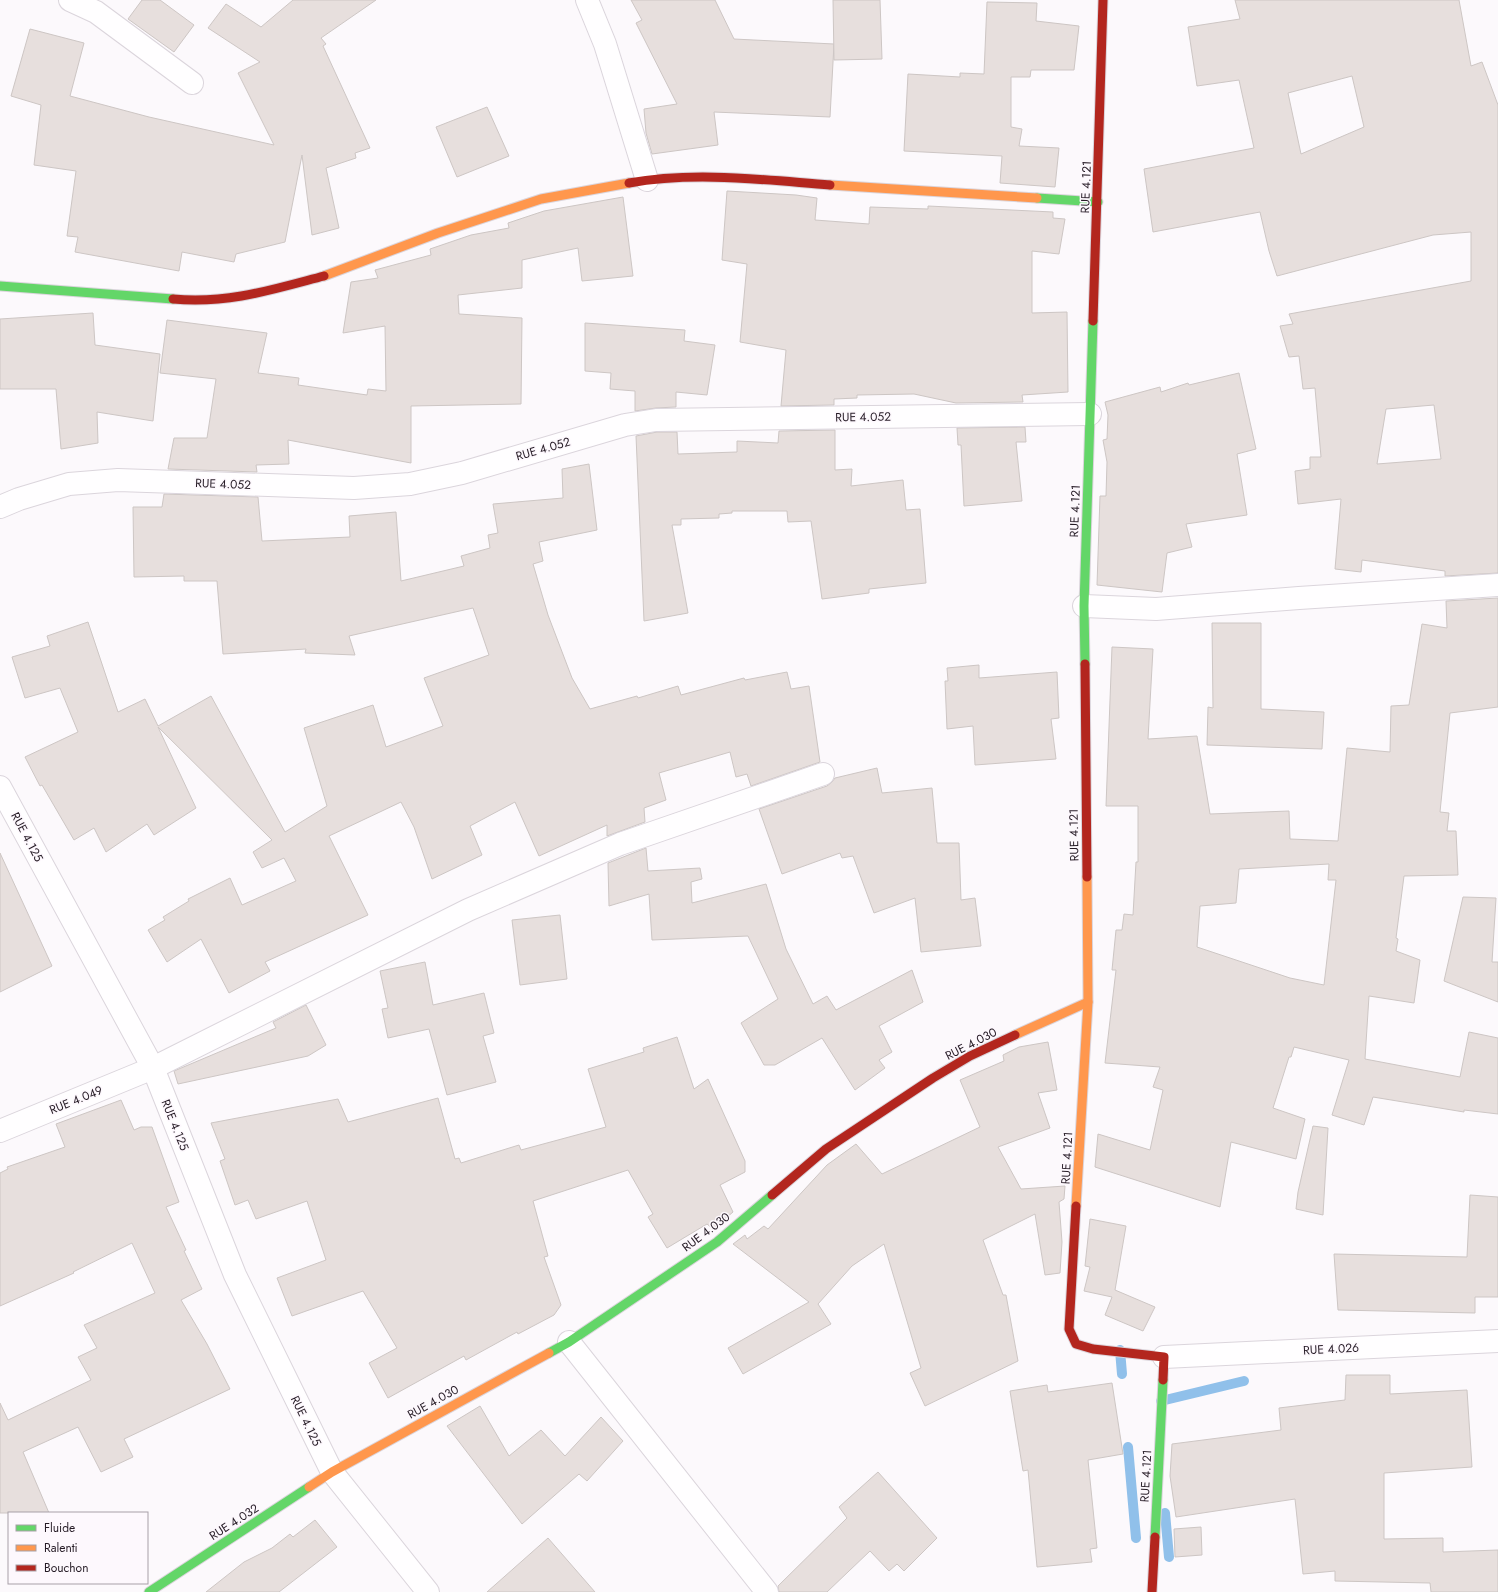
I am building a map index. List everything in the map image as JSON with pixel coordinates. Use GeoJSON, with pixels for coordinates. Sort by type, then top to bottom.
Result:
{"type":"FeatureCollection","features":[{"type":"Feature","properties":{"kind":"street"},"geometry":{"type":"LineString","coordinates":[[70,0],[96,12],[192,83]]}},
{"type":"Feature","properties":{"kind":"street"},"geometry":{"type":"LineString","coordinates":[[587,0],[605,44],[647,180]]}},
{"type":"Feature","properties":{"kind":"street","name":"RUE 4.121"},"geometry":{"type":"LineString","coordinates":[[1103,0],[1098,202],[1084,606],[1088,1002],[1069,1329],[1076,1344],[1093,1350],[1164,1357],[1152,1592]]}},
{"type":"Feature","properties":{"kind":"street"},"geometry":{"type":"LineString","coordinates":[[0,286],[182,300],[218,300],[253,295],[325,276],[438,233],[541,199],[647,180],[710,177],[1098,202]]}},
{"type":"Feature","properties":{"kind":"street","name":"RUE 4.052"},"geometry":{"type":"LineString","coordinates":[[0,507],[19,499],[69,484],[118,480],[354,488],[410,484],[462,473],[625,425],[656,420],[1090,414]]}},
{"type":"Feature","properties":{"kind":"street"},"geometry":{"type":"LineString","coordinates":[[1084,606],[1156,609],[1299,598],[1498,586]]}},
{"type":"Feature","properties":{"kind":"street","name":"RUE 4.049"},"geometry":{"type":"LineString","coordinates":[[0,1131],[153,1068],[468,910],[620,844],[823,774]]}},
{"type":"Feature","properties":{"kind":"street","name":"RUE 4.125"},"geometry":{"type":"LineString","coordinates":[[0,787],[153,1068],[235,1275],[332,1472],[428,1592]]}},
{"type":"Feature","properties":{"kind":"street","name":"RUE 4.030"},"geometry":{"type":"LineString","coordinates":[[332,1472],[569,1342],[717,1242],[826,1149],[933,1078],[970,1056],[1088,1002]]}},
{"type":"Feature","properties":{"kind":"street","name":"RUE 4.026"},"geometry":{"type":"LineString","coordinates":[[1164,1357],[1498,1341]]}},
{"type":"Feature","properties":{"kind":"street"},"geometry":{"type":"LineString","coordinates":[[569,1342],[767,1592]]}},
{"type":"Feature","properties":{"kind":"street","name":"RUE 4.032"},"geometry":{"type":"LineString","coordinates":[[149,1592],[332,1472]]}},
{"type":"Feature","properties":{"kind":"building"},"geometry":{"type":"Polygon","coordinates":[[[142,0],[160,0],[194,25],[174,52],[128,19],[142,0]]]}},
{"type":"Feature","properties":{"kind":"building"},"geometry":{"type":"Polygon","coordinates":[[[293,0],[376,0],[321,38],[326,44],[323,46],[370,148],[355,153],[356,158],[326,168],[339,228],[312,235],[302,155],[285,242],[236,254],[234,262],[182,252],[179,271],[75,252],[78,237],[67,236],[76,171],[34,165],[41,105],[11,96],[30,29],[84,43],[70,96],[149,117],[274,145],[238,73],[260,62],[208,28],[226,4],[261,27],[293,0]]]}},
{"type":"Feature","properties":{"kind":"building"},"geometry":{"type":"Polygon","coordinates":[[[631,0],[715,0],[734,39],[834,44],[830,117],[714,112],[718,145],[652,154],[646,133],[644,109],[677,104],[636,23],[642,20],[631,0]]]}},
{"type":"Feature","properties":{"kind":"building"},"geometry":{"type":"Polygon","coordinates":[[[833,0],[880,0],[882,59],[834,60],[833,0]]]}},
{"type":"Feature","properties":{"kind":"building"},"geometry":{"type":"Polygon","coordinates":[[[1235,0],[1459,0],[1471,66],[1482,62],[1498,105],[1498,573],[1445,576],[1445,571],[1362,560],[1361,572],[1335,569],[1341,499],[1298,504],[1295,471],[1310,469],[1310,457],[1321,457],[1315,388],[1303,389],[1299,356],[1289,357],[1280,326],[1293,324],[1289,314],[1471,281],[1471,232],[1433,235],[1277,276],[1269,251],[1260,212],[1153,232],[1144,169],[1254,148],[1239,80],[1197,86],[1188,27],[1240,19],[1235,0]],[[1352,76],[1288,93],[1301,154],[1364,127],[1352,76]],[[1434,405],[1386,409],[1377,464],[1441,459],[1434,405]]]}},
{"type":"Feature","properties":{"kind":"building"},"geometry":{"type":"Polygon","coordinates":[[[987,2],[1037,3],[1036,21],[1079,26],[1074,70],[1031,70],[1030,77],[1011,77],[1011,127],[1022,129],[1019,146],[1059,148],[1055,187],[1000,183],[1002,156],[904,151],[908,74],[960,77],[960,73],[984,74],[987,2]]]}},
{"type":"Feature","properties":{"kind":"building"},"geometry":{"type":"Polygon","coordinates":[[[487,107],[509,156],[457,177],[436,127],[487,107]]]}},
{"type":"Feature","properties":{"kind":"building"},"geometry":{"type":"Polygon","coordinates":[[[727,191],[796,195],[817,198],[815,220],[869,224],[870,207],[928,209],[928,206],[1053,212],[1053,218],[1065,219],[1059,254],[1032,251],[1032,313],[1067,312],[1068,392],[1022,395],[1023,402],[956,403],[914,394],[857,395],[857,398],[834,399],[834,405],[781,406],[786,350],[740,342],[747,264],[722,260],[727,191]]]}},
{"type":"Feature","properties":{"kind":"building"},"geometry":{"type":"Polygon","coordinates":[[[623,197],[633,276],[582,281],[578,248],[522,260],[522,288],[458,295],[459,314],[522,318],[521,404],[411,406],[411,463],[288,440],[289,464],[256,465],[257,472],[168,469],[174,438],[207,438],[216,379],[160,373],[167,320],[267,333],[258,373],[299,378],[298,385],[367,395],[368,389],[386,391],[385,326],[343,333],[351,282],[378,278],[375,270],[431,255],[430,249],[471,235],[509,228],[508,223],[544,211],[623,197]]]}},
{"type":"Feature","properties":{"kind":"building"},"geometry":{"type":"Polygon","coordinates":[[[93,313],[95,345],[160,354],[153,421],[97,412],[98,443],[61,449],[56,389],[0,389],[0,319],[93,313]]]}},
{"type":"Feature","properties":{"kind":"building"},"geometry":{"type":"Polygon","coordinates":[[[585,323],[685,330],[684,341],[715,345],[707,395],[676,392],[676,407],[635,411],[635,391],[610,389],[611,373],[585,371],[585,323]]]}},
{"type":"Feature","properties":{"kind":"building"},"geometry":{"type":"Polygon","coordinates":[[[1239,373],[1256,449],[1237,454],[1247,515],[1186,524],[1192,547],[1167,553],[1162,592],[1097,585],[1100,496],[1106,496],[1107,462],[1103,440],[1107,439],[1108,415],[1105,402],[1160,387],[1161,392],[1188,383],[1189,385],[1239,373]]]}},
{"type":"Feature","properties":{"kind":"building"},"geometry":{"type":"Polygon","coordinates":[[[1025,427],[1026,442],[1016,442],[1022,501],[964,506],[961,445],[958,445],[957,428],[1025,427]]]}},
{"type":"Feature","properties":{"kind":"building"},"geometry":{"type":"Polygon","coordinates":[[[835,430],[835,470],[852,469],[851,486],[903,480],[906,510],[920,509],[926,583],[869,589],[869,593],[822,599],[811,521],[788,522],[787,511],[732,511],[732,513],[719,514],[719,518],[681,519],[681,525],[672,525],[688,613],[644,621],[636,436],[657,432],[677,432],[678,454],[737,452],[737,441],[778,443],[779,431],[835,430]]]}},
{"type":"Feature","properties":{"kind":"building"},"geometry":{"type":"Polygon","coordinates":[[[589,464],[597,530],[539,542],[543,561],[533,564],[548,615],[572,678],[590,709],[637,696],[638,698],[678,686],[681,695],[744,678],[745,680],[787,672],[791,689],[809,686],[820,762],[751,786],[747,774],[736,777],[730,752],[659,773],[666,800],[644,808],[645,822],[607,836],[607,825],[539,856],[515,802],[470,826],[482,855],[432,879],[414,827],[401,802],[329,836],[368,915],[265,962],[270,971],[229,993],[201,939],[167,962],[148,930],[165,920],[163,917],[189,901],[188,899],[230,878],[242,905],[296,881],[284,858],[262,868],[253,852],[272,840],[158,727],[196,808],[154,835],[147,824],[106,852],[94,828],[74,840],[42,785],[40,786],[25,757],[78,732],[60,688],[25,698],[12,657],[50,646],[47,636],[88,622],[118,712],[145,699],[158,726],[211,696],[285,832],[327,806],[304,728],[373,705],[386,747],[443,726],[424,678],[489,655],[473,608],[349,636],[355,655],[305,653],[306,649],[223,654],[217,581],[184,581],[184,576],[134,577],[133,507],[162,507],[164,494],[258,497],[262,541],[350,537],[349,516],[396,512],[401,581],[464,566],[461,556],[490,548],[488,535],[498,533],[493,504],[563,498],[562,469],[589,464]]]}},
{"type":"Feature","properties":{"kind":"building"},"geometry":{"type":"Polygon","coordinates":[[[1498,598],[1498,707],[1450,713],[1440,812],[1449,813],[1447,831],[1456,831],[1458,875],[1404,876],[1396,938],[1398,939],[1396,951],[1420,960],[1414,1003],[1369,996],[1365,1059],[1460,1077],[1469,1032],[1498,1038],[1498,1114],[1464,1110],[1464,1112],[1373,1097],[1364,1125],[1332,1115],[1349,1060],[1294,1047],[1291,1057],[1289,1057],[1273,1108],[1305,1119],[1296,1159],[1231,1142],[1220,1207],[1095,1167],[1098,1134],[1150,1150],[1163,1090],[1153,1087],[1160,1067],[1105,1063],[1116,970],[1112,970],[1116,930],[1122,930],[1124,914],[1133,915],[1136,862],[1138,862],[1138,806],[1106,806],[1112,647],[1153,649],[1148,739],[1197,736],[1210,814],[1289,811],[1290,839],[1338,841],[1347,748],[1390,752],[1391,706],[1409,705],[1422,624],[1447,628],[1446,601],[1498,598]],[[1329,864],[1239,869],[1236,903],[1200,906],[1197,947],[1290,978],[1324,985],[1336,880],[1328,880],[1329,864]]]}},
{"type":"Feature","properties":{"kind":"building"},"geometry":{"type":"Polygon","coordinates":[[[1212,623],[1261,623],[1261,709],[1324,712],[1322,749],[1207,745],[1208,707],[1213,708],[1212,623]]]}},
{"type":"Feature","properties":{"kind":"building"},"geometry":{"type":"Polygon","coordinates":[[[979,665],[979,678],[1057,672],[1059,718],[1051,719],[1056,759],[975,765],[973,726],[947,729],[945,681],[948,681],[947,668],[979,665]]]}},
{"type":"Feature","properties":{"kind":"building"},"geometry":{"type":"Polygon","coordinates":[[[877,768],[882,793],[932,788],[937,843],[959,843],[961,900],[975,898],[981,946],[921,952],[915,898],[874,913],[853,856],[842,858],[840,853],[782,874],[759,809],[827,786],[835,778],[877,768]]]}},
{"type":"Feature","properties":{"kind":"building"},"geometry":{"type":"Polygon","coordinates":[[[646,848],[648,871],[700,868],[702,879],[691,882],[692,903],[766,884],[786,949],[813,1004],[827,996],[836,1010],[912,970],[923,1002],[879,1026],[892,1052],[879,1060],[885,1068],[855,1090],[822,1038],[775,1065],[764,1065],[741,1023],[778,999],[748,936],[652,940],[649,894],[609,906],[608,863],[646,848]]]}},
{"type":"Feature","properties":{"kind":"building"},"geometry":{"type":"Polygon","coordinates":[[[0,853],[52,966],[0,992],[0,853]]]}},
{"type":"Feature","properties":{"kind":"building"},"geometry":{"type":"Polygon","coordinates":[[[1463,897],[1496,898],[1492,962],[1498,962],[1498,1002],[1444,981],[1463,897]]]}},
{"type":"Feature","properties":{"kind":"building"},"geometry":{"type":"Polygon","coordinates":[[[560,915],[567,979],[520,985],[512,920],[560,915]]]}},
{"type":"Feature","properties":{"kind":"building"},"geometry":{"type":"Polygon","coordinates":[[[425,962],[433,1005],[484,993],[494,1033],[483,1036],[496,1082],[447,1095],[429,1029],[388,1038],[382,1009],[388,1008],[380,971],[425,962]]]}},
{"type":"Feature","properties":{"kind":"building"},"geometry":{"type":"Polygon","coordinates":[[[306,1005],[326,1045],[308,1056],[178,1084],[174,1071],[276,1028],[273,1022],[306,1005]]]}},
{"type":"Feature","properties":{"kind":"building"},"geometry":{"type":"Polygon","coordinates":[[[677,1037],[694,1089],[708,1079],[745,1161],[745,1172],[720,1185],[733,1212],[713,1229],[707,1224],[667,1248],[648,1217],[653,1214],[628,1170],[533,1201],[548,1256],[544,1257],[561,1305],[554,1315],[518,1334],[517,1332],[466,1360],[464,1356],[388,1398],[369,1363],[397,1348],[363,1291],[292,1316],[277,1278],[326,1260],[307,1201],[256,1219],[248,1200],[235,1205],[220,1161],[225,1159],[211,1123],[338,1099],[348,1122],[438,1098],[455,1159],[459,1158],[461,1163],[519,1145],[521,1150],[606,1127],[588,1069],[644,1052],[643,1048],[677,1037]]]}},
{"type":"Feature","properties":{"kind":"building"},"geometry":{"type":"Polygon","coordinates":[[[1048,1042],[1057,1090],[1038,1093],[1050,1128],[998,1147],[1021,1189],[1065,1186],[1064,1199],[1059,1202],[1062,1242],[1060,1273],[1045,1275],[1035,1214],[983,1240],[1003,1295],[1006,1295],[1018,1361],[925,1406],[910,1373],[921,1368],[884,1244],[852,1266],[818,1304],[831,1324],[743,1374],[728,1348],[809,1302],[733,1244],[745,1235],[747,1239],[764,1226],[768,1229],[827,1165],[856,1144],[882,1174],[980,1127],[960,1080],[1004,1061],[1003,1055],[1019,1047],[1048,1042]]]}},
{"type":"Feature","properties":{"kind":"building"},"geometry":{"type":"Polygon","coordinates":[[[121,1100],[134,1130],[141,1127],[152,1127],[179,1202],[166,1207],[186,1250],[184,1251],[202,1289],[181,1300],[207,1344],[230,1389],[124,1439],[133,1457],[101,1472],[78,1427],[23,1452],[49,1512],[0,1513],[0,1403],[8,1420],[91,1380],[78,1357],[97,1348],[84,1325],[155,1293],[132,1243],[73,1272],[74,1273],[0,1306],[0,1173],[8,1169],[7,1167],[65,1147],[56,1124],[121,1100]]]}},
{"type":"Feature","properties":{"kind":"building"},"geometry":{"type":"Polygon","coordinates":[[[1313,1126],[1328,1128],[1323,1215],[1296,1209],[1298,1192],[1313,1126]]]}},
{"type":"Feature","properties":{"kind":"building"},"geometry":{"type":"Polygon","coordinates":[[[1470,1195],[1498,1197],[1498,1297],[1475,1297],[1475,1313],[1338,1310],[1334,1254],[1467,1257],[1470,1195]]]}},
{"type":"Feature","properties":{"kind":"building"},"geometry":{"type":"Polygon","coordinates":[[[1090,1219],[1126,1226],[1115,1290],[1155,1307],[1143,1331],[1105,1315],[1112,1297],[1084,1291],[1090,1267],[1085,1266],[1090,1219]]]}},
{"type":"Feature","properties":{"kind":"building"},"geometry":{"type":"Polygon","coordinates":[[[1346,1375],[1390,1375],[1390,1394],[1467,1390],[1472,1467],[1384,1473],[1384,1539],[1443,1538],[1443,1552],[1498,1550],[1498,1592],[1431,1592],[1430,1583],[1335,1581],[1335,1571],[1303,1574],[1295,1499],[1176,1517],[1170,1476],[1172,1444],[1281,1430],[1279,1408],[1345,1400],[1346,1375]]]}},
{"type":"Feature","properties":{"kind":"building"},"geometry":{"type":"Polygon","coordinates":[[[1112,1383],[1123,1454],[1088,1460],[1097,1548],[1090,1549],[1092,1562],[1037,1567],[1028,1470],[1023,1471],[1010,1391],[1047,1385],[1048,1392],[1112,1383]]]}},
{"type":"Feature","properties":{"kind":"building"},"geometry":{"type":"Polygon","coordinates":[[[480,1406],[509,1456],[541,1430],[565,1456],[601,1417],[623,1441],[587,1481],[579,1474],[522,1524],[447,1426],[480,1406]]]}},
{"type":"Feature","properties":{"kind":"building"},"geometry":{"type":"Polygon","coordinates":[[[878,1472],[937,1538],[904,1571],[897,1564],[889,1571],[870,1551],[827,1592],[779,1592],[778,1586],[847,1518],[839,1507],[878,1472]]]}},
{"type":"Feature","properties":{"kind":"building"},"geometry":{"type":"Polygon","coordinates":[[[315,1520],[337,1547],[279,1592],[206,1592],[244,1562],[272,1548],[290,1534],[293,1537],[315,1520]]]}},
{"type":"Feature","properties":{"kind":"building"},"geometry":{"type":"Polygon","coordinates":[[[1201,1527],[1202,1555],[1175,1557],[1174,1529],[1201,1527]]]}},
{"type":"Feature","properties":{"kind":"building"},"geometry":{"type":"Polygon","coordinates":[[[548,1538],[595,1592],[487,1592],[548,1538]]]}},
{"type":"Feature","properties":{"kind":"waterway"},"geometry":{"type":"LineString","coordinates":[[1120,1350],[1122,1374]]}},
{"type":"Feature","properties":{"kind":"waterway"},"geometry":{"type":"LineString","coordinates":[[1161,1401],[1244,1381]]}},
{"type":"Feature","properties":{"kind":"waterway"},"geometry":{"type":"LineString","coordinates":[[1128,1447],[1136,1538]]}},
{"type":"Feature","properties":{"kind":"waterway"},"geometry":{"type":"LineString","coordinates":[[1165,1513],[1169,1557]]}},
{"type":"Feature","properties":{"kind":"traffic: fast"},"geometry":{"type":"LineString","coordinates":[[1037,198],[1098,202]]}},
{"type":"Feature","properties":{"kind":"traffic: fast"},"geometry":{"type":"LineString","coordinates":[[0,286],[173,299]]}},
{"type":"Feature","properties":{"kind":"traffic: fast"},"geometry":{"type":"LineString","coordinates":[[1085,664],[1084,606],[1093,321]]}},
{"type":"Feature","properties":{"kind":"traffic: fast"},"geometry":{"type":"LineString","coordinates":[[549,1353],[569,1342],[717,1242],[772,1195]]}},
{"type":"Feature","properties":{"kind":"traffic: fast"},"geometry":{"type":"LineString","coordinates":[[1155,1537],[1163,1380]]}},
{"type":"Feature","properties":{"kind":"traffic: fast"},"geometry":{"type":"LineString","coordinates":[[149,1592],[309,1487]]}},
{"type":"Feature","properties":{"kind":"traffic: slow"},"geometry":{"type":"LineString","coordinates":[[324,276],[438,233],[541,199],[629,183]]}},
{"type":"Feature","properties":{"kind":"traffic: slow"},"geometry":{"type":"LineString","coordinates":[[830,185],[1037,198]]}},
{"type":"Feature","properties":{"kind":"traffic: slow"},"geometry":{"type":"LineString","coordinates":[[1076,1206],[1088,1002],[1087,877]]}},
{"type":"Feature","properties":{"kind":"traffic: slow"},"geometry":{"type":"LineString","coordinates":[[1015,1035],[1088,1002]]}},
{"type":"Feature","properties":{"kind":"traffic: slow"},"geometry":{"type":"LineString","coordinates":[[309,1487],[332,1472],[549,1353]]}},
{"type":"Feature","properties":{"kind":"traffic: jam"},"geometry":{"type":"LineString","coordinates":[[1093,321],[1103,0]]}},
{"type":"Feature","properties":{"kind":"traffic: jam"},"geometry":{"type":"LineString","coordinates":[[629,183],[654,179],[704,177],[755,179],[830,185]]}},
{"type":"Feature","properties":{"kind":"traffic: jam"},"geometry":{"type":"LineString","coordinates":[[173,299],[193,300],[231,298],[267,291],[324,276]]}},
{"type":"Feature","properties":{"kind":"traffic: jam"},"geometry":{"type":"LineString","coordinates":[[1085,664],[1087,877]]}},
{"type":"Feature","properties":{"kind":"traffic: jam"},"geometry":{"type":"LineString","coordinates":[[772,1195],[826,1149],[933,1078],[970,1056],[1015,1035]]}},
{"type":"Feature","properties":{"kind":"traffic: jam"},"geometry":{"type":"LineString","coordinates":[[1076,1206],[1069,1329],[1076,1344],[1093,1349],[1164,1357],[1163,1380]]}},
{"type":"Feature","properties":{"kind":"traffic: jam"},"geometry":{"type":"LineString","coordinates":[[1152,1592],[1155,1537]]}}]}
